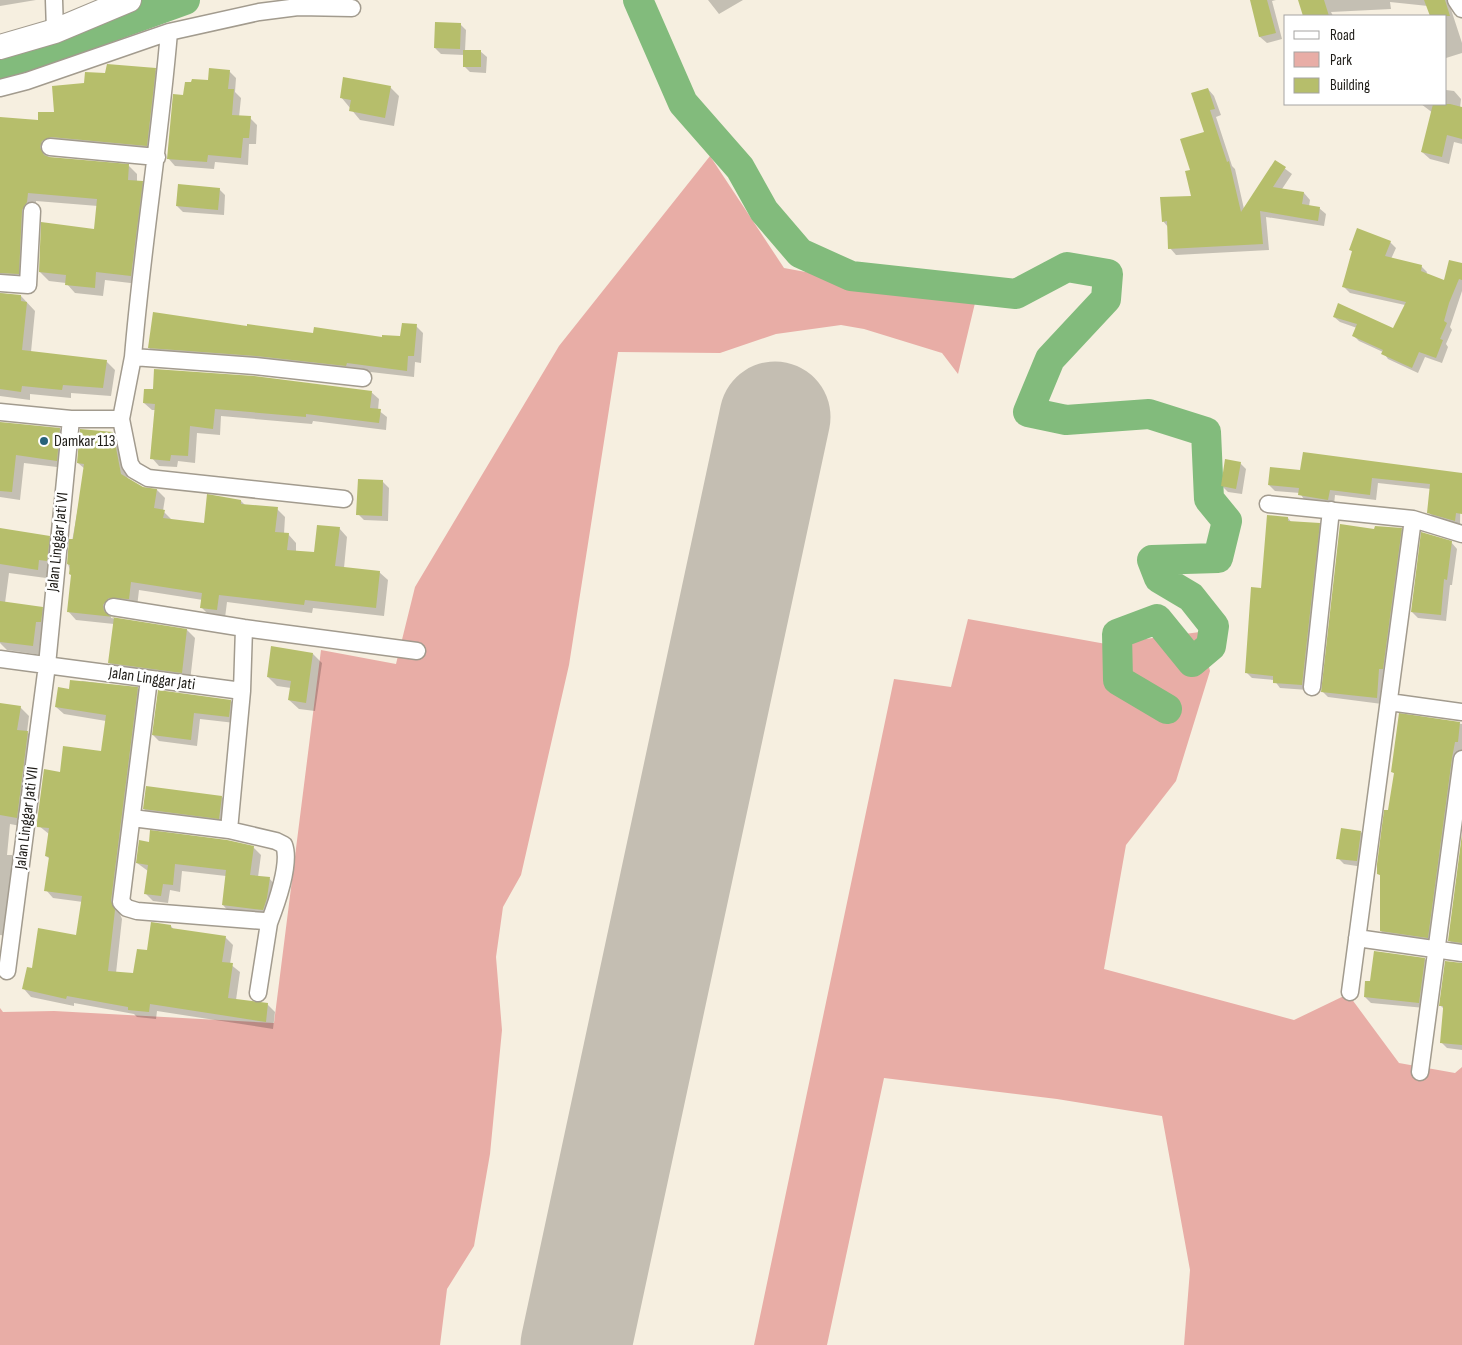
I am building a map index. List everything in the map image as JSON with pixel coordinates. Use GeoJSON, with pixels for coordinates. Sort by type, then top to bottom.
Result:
{"type":"FeatureCollection","features":[{"type":"Feature","properties":{"kind":"street"},"geometry":{"type":"LineString","coordinates":[[54,0],[55,30]]}},
{"type":"Feature","properties":{"kind":"street"},"geometry":{"type":"LineString","coordinates":[[0,47],[55,30],[129,0]]}},
{"type":"Feature","properties":{"kind":"street"},"geometry":{"type":"LineString","coordinates":[[1456,0],[1462,10]]}},
{"type":"Feature","properties":{"kind":"street"},"geometry":{"type":"LineString","coordinates":[[0,88],[27,81],[169,32],[259,12],[298,7],[352,8]]}},
{"type":"Feature","properties":{"kind":"street"},"geometry":{"type":"LineString","coordinates":[[169,32],[157,156],[138,298],[134,357],[122,419],[130,464],[134,470],[148,478],[344,499]]}},
{"type":"Feature","properties":{"kind":"street"},"geometry":{"type":"LineString","coordinates":[[50,148],[157,156]]}},
{"type":"Feature","properties":{"kind":"street"},"geometry":{"type":"LineString","coordinates":[[0,283],[28,286],[32,211]]}},
{"type":"Feature","properties":{"kind":"street"},"geometry":{"type":"LineString","coordinates":[[134,357],[255,366],[363,378]]}},
{"type":"Feature","properties":{"kind":"street"},"geometry":{"type":"LineString","coordinates":[[0,412],[71,420],[122,419]]}},
{"type":"Feature","properties":{"kind":"street","name":"Jalan Linggar Jati VI"},"geometry":{"type":"LineString","coordinates":[[46,665],[71,420]]}},
{"type":"Feature","properties":{"kind":"street"},"geometry":{"type":"LineString","coordinates":[[1268,504],[1413,519],[1462,534]]}},
{"type":"Feature","properties":{"kind":"street"},"geometry":{"type":"LineString","coordinates":[[1312,687],[1330,510]]}},
{"type":"Feature","properties":{"kind":"street"},"geometry":{"type":"LineString","coordinates":[[1350,992],[1413,519]]}},
{"type":"Feature","properties":{"kind":"street"},"geometry":{"type":"LineString","coordinates":[[113,607],[244,628],[417,651]]}},
{"type":"Feature","properties":{"kind":"street"},"geometry":{"type":"LineString","coordinates":[[229,830],[242,691],[244,628]]}},
{"type":"Feature","properties":{"kind":"street","name":"Jalan Linggar Jati"},"geometry":{"type":"LineString","coordinates":[[0,659],[242,691]]}},
{"type":"Feature","properties":{"kind":"street","name":"Jalan Linggar Jati VII"},"geometry":{"type":"LineString","coordinates":[[7,971],[46,665]]}},
{"type":"Feature","properties":{"kind":"street"},"geometry":{"type":"LineString","coordinates":[[149,679],[120,898],[124,906],[137,911],[269,923]]}},
{"type":"Feature","properties":{"kind":"street"},"geometry":{"type":"LineString","coordinates":[[1389,702],[1462,712]]}},
{"type":"Feature","properties":{"kind":"street"},"geometry":{"type":"LineString","coordinates":[[1420,1072],[1462,759]]}},
{"type":"Feature","properties":{"kind":"street"},"geometry":{"type":"LineString","coordinates":[[132,818],[229,830],[276,841],[285,848],[285,860],[276,903],[269,923],[258,993]]}},
{"type":"Feature","properties":{"kind":"street"},"geometry":{"type":"LineString","coordinates":[[1357,938],[1462,953]]}},
{"type":"Feature","properties":{"kind":"green space"},"geometry":{"type":"Polygon","coordinates":[[[710,156],[784,268],[975,303],[958,374],[942,353],[864,329],[841,325],[776,334],[720,353],[618,352],[569,665],[521,875],[503,907],[496,957],[502,1030],[490,1154],[474,1246],[447,1289],[440,1345],[0,1345],[0,1008],[3,1012],[54,1011],[274,1023],[321,650],[396,664],[415,587],[559,346],[710,156]]]}},
{"type":"Feature","properties":{"kind":"green space"},"geometry":{"type":"Polygon","coordinates":[[[968,619],[1106,644],[1200,632],[1210,671],[1176,781],[1126,845],[1104,969],[1294,1020],[1348,994],[1399,1063],[1455,1073],[1462,1067],[1462,1345],[1184,1345],[1190,1270],[1162,1116],[1057,1099],[884,1078],[827,1345],[754,1345],[894,679],[951,687],[968,619]]]}},
{"type":"Feature","properties":{"kind":"building"},"geometry":{"type":"Polygon","coordinates":[[[1250,0],[1267,0],[1276,33],[1259,37],[1250,0]]]}},
{"type":"Feature","properties":{"kind":"building"},"geometry":{"type":"Polygon","coordinates":[[[1298,0],[1324,0],[1329,15],[1303,15],[1298,0]]]}},
{"type":"Feature","properties":{"kind":"building"},"geometry":{"type":"Polygon","coordinates":[[[1424,0],[1445,0],[1450,16],[1430,15],[1424,0]]]}},
{"type":"Feature","properties":{"kind":"building"},"geometry":{"type":"Polygon","coordinates":[[[435,22],[461,23],[460,49],[434,48],[435,22]]]}},
{"type":"Feature","properties":{"kind":"building"},"geometry":{"type":"Polygon","coordinates":[[[463,50],[481,50],[481,67],[463,67],[463,50]]]}},
{"type":"Feature","properties":{"kind":"building"},"geometry":{"type":"Polygon","coordinates":[[[107,64],[156,68],[147,146],[51,137],[42,141],[40,147],[44,155],[49,157],[129,164],[128,180],[143,181],[131,276],[96,272],[95,288],[65,285],[66,275],[39,272],[41,222],[94,229],[97,199],[28,193],[27,202],[22,210],[19,274],[0,273],[0,117],[38,120],[38,112],[54,112],[52,86],[84,83],[85,72],[105,73],[107,64]]]}},
{"type":"Feature","properties":{"kind":"building"},"geometry":{"type":"Polygon","coordinates":[[[209,68],[230,70],[228,89],[234,89],[232,115],[251,116],[249,138],[243,138],[241,158],[208,155],[207,162],[167,159],[173,94],[183,95],[185,82],[191,82],[192,79],[208,80],[209,68]]]}},
{"type":"Feature","properties":{"kind":"building"},"geometry":{"type":"Polygon","coordinates":[[[343,77],[391,86],[385,118],[349,111],[351,100],[340,98],[343,77]]]}},
{"type":"Feature","properties":{"kind":"building"},"geometry":{"type":"Polygon","coordinates":[[[1208,88],[1215,109],[1210,110],[1227,162],[1229,161],[1241,212],[1275,160],[1286,167],[1273,187],[1304,192],[1302,204],[1320,207],[1318,221],[1260,211],[1263,244],[1168,249],[1167,221],[1162,222],[1160,197],[1191,196],[1185,171],[1190,170],[1180,139],[1204,132],[1191,93],[1208,88]]]}},
{"type":"Feature","properties":{"kind":"building"},"geometry":{"type":"Polygon","coordinates":[[[1450,104],[1462,107],[1462,139],[1447,135],[1442,157],[1421,152],[1433,105],[1450,104]]]}},
{"type":"Feature","properties":{"kind":"building"},"geometry":{"type":"Polygon","coordinates":[[[178,184],[220,188],[218,210],[176,206],[178,184]]]}},
{"type":"Feature","properties":{"kind":"building"},"geometry":{"type":"Polygon","coordinates":[[[1357,228],[1391,241],[1385,256],[1422,265],[1421,271],[1444,280],[1449,260],[1462,263],[1462,280],[1459,279],[1449,303],[1444,321],[1447,323],[1440,339],[1443,340],[1436,358],[1419,352],[1412,368],[1381,354],[1383,350],[1352,336],[1357,324],[1333,317],[1338,303],[1393,328],[1406,302],[1342,287],[1352,251],[1349,250],[1357,228]]]}},
{"type":"Feature","properties":{"kind":"building"},"geometry":{"type":"Polygon","coordinates":[[[0,293],[21,295],[21,301],[27,302],[22,350],[107,360],[103,388],[63,385],[62,390],[22,386],[21,392],[0,389],[0,293]]]}},
{"type":"Feature","properties":{"kind":"building"},"geometry":{"type":"Polygon","coordinates":[[[153,312],[247,326],[247,324],[313,333],[314,327],[382,337],[382,335],[400,336],[402,323],[417,324],[414,356],[408,356],[407,371],[347,363],[346,366],[256,356],[148,348],[153,312]]]}},
{"type":"Feature","properties":{"kind":"building"},"geometry":{"type":"Polygon","coordinates":[[[154,369],[254,376],[372,391],[370,408],[381,409],[379,423],[306,414],[306,417],[215,409],[213,429],[190,426],[188,456],[171,455],[170,461],[150,459],[155,404],[143,403],[144,389],[153,389],[154,369]]]}},
{"type":"Feature","properties":{"kind":"building"},"geometry":{"type":"Polygon","coordinates":[[[0,422],[60,428],[57,461],[16,455],[12,492],[0,491],[0,422]]]}},
{"type":"Feature","properties":{"kind":"building"},"geometry":{"type":"Polygon","coordinates":[[[80,429],[113,432],[121,474],[143,487],[157,489],[154,508],[165,510],[163,518],[204,523],[207,494],[241,500],[241,504],[278,507],[275,532],[289,533],[287,550],[314,552],[317,525],[340,527],[335,566],[380,571],[376,608],[305,600],[304,605],[219,595],[217,610],[200,608],[202,593],[131,582],[129,599],[109,598],[103,605],[104,611],[111,617],[67,612],[71,575],[69,574],[70,565],[67,564],[69,539],[73,539],[84,464],[77,463],[80,429]]]}},
{"type":"Feature","properties":{"kind":"building"},"geometry":{"type":"Polygon","coordinates":[[[1303,452],[1462,473],[1462,514],[1456,513],[1455,521],[1427,513],[1430,484],[1372,478],[1370,495],[1330,490],[1328,500],[1298,495],[1299,488],[1268,485],[1270,467],[1300,470],[1303,452]]]}},
{"type":"Feature","properties":{"kind":"building"},"geometry":{"type":"Polygon","coordinates":[[[1225,459],[1241,462],[1236,489],[1221,486],[1225,459]]]}},
{"type":"Feature","properties":{"kind":"building"},"geometry":{"type":"Polygon","coordinates":[[[358,479],[383,480],[382,516],[356,515],[358,479]]]}},
{"type":"Feature","properties":{"kind":"building"},"geometry":{"type":"Polygon","coordinates":[[[1267,515],[1288,517],[1288,521],[1320,523],[1302,685],[1273,683],[1273,676],[1245,673],[1251,587],[1261,588],[1267,515]]]}},
{"type":"Feature","properties":{"kind":"building"},"geometry":{"type":"Polygon","coordinates":[[[1340,524],[1374,529],[1375,526],[1402,528],[1383,669],[1379,669],[1377,698],[1321,692],[1340,524]]]}},
{"type":"Feature","properties":{"kind":"building"},"geometry":{"type":"Polygon","coordinates":[[[0,528],[50,536],[47,561],[39,560],[38,570],[0,564],[0,528]]]}},
{"type":"Feature","properties":{"kind":"building"},"geometry":{"type":"Polygon","coordinates":[[[1421,532],[1452,541],[1447,580],[1444,579],[1441,615],[1411,612],[1421,532]]]}},
{"type":"Feature","properties":{"kind":"building"},"geometry":{"type":"Polygon","coordinates":[[[0,601],[43,607],[41,622],[36,622],[33,646],[0,642],[0,601]]]}},
{"type":"Feature","properties":{"kind":"building"},"geometry":{"type":"Polygon","coordinates":[[[114,617],[187,629],[182,673],[108,663],[114,617]]]}},
{"type":"Feature","properties":{"kind":"building"},"geometry":{"type":"Polygon","coordinates":[[[271,646],[313,653],[306,703],[288,700],[291,681],[267,677],[271,646]]]}},
{"type":"Feature","properties":{"kind":"building"},"geometry":{"type":"Polygon","coordinates":[[[70,680],[138,687],[111,901],[115,910],[108,971],[133,973],[137,949],[147,950],[151,922],[171,925],[171,928],[226,936],[222,962],[233,963],[228,998],[268,1003],[266,1022],[150,1004],[149,1012],[128,1010],[128,1007],[67,996],[66,999],[22,989],[27,967],[32,968],[38,928],[76,935],[82,896],[44,891],[49,857],[45,856],[49,828],[37,827],[44,769],[60,772],[63,746],[101,751],[106,715],[55,707],[58,687],[69,689],[70,680]]]}},
{"type":"Feature","properties":{"kind":"building"},"geometry":{"type":"Polygon","coordinates":[[[158,690],[231,700],[229,717],[194,713],[191,740],[152,735],[158,690]]]}},
{"type":"Feature","properties":{"kind":"building"},"geometry":{"type":"Polygon","coordinates":[[[0,703],[21,706],[17,730],[28,731],[17,818],[0,815],[0,703]]]}},
{"type":"Feature","properties":{"kind":"building"},"geometry":{"type":"Polygon","coordinates":[[[1399,713],[1460,722],[1458,742],[1455,742],[1452,758],[1428,938],[1380,931],[1380,875],[1377,874],[1377,864],[1384,810],[1388,810],[1394,773],[1391,772],[1399,713]]]}},
{"type":"Feature","properties":{"kind":"building"},"geometry":{"type":"Polygon","coordinates":[[[146,786],[222,796],[219,819],[143,809],[146,786]]]}},
{"type":"Feature","properties":{"kind":"building"},"geometry":{"type":"Polygon","coordinates":[[[1341,828],[1361,831],[1357,861],[1336,859],[1341,828]]]}},
{"type":"Feature","properties":{"kind":"building"},"geometry":{"type":"Polygon","coordinates":[[[150,830],[227,840],[254,846],[250,875],[270,877],[263,910],[222,905],[226,870],[175,864],[173,885],[163,884],[161,896],[144,894],[148,865],[136,863],[139,840],[149,842],[150,830]]]}},
{"type":"Feature","properties":{"kind":"building"},"geometry":{"type":"Polygon","coordinates":[[[1462,834],[1462,943],[1448,941],[1462,834]]]}},
{"type":"Feature","properties":{"kind":"building"},"geometry":{"type":"Polygon","coordinates":[[[1374,951],[1425,958],[1419,1003],[1364,997],[1365,981],[1370,981],[1374,951]]]}},
{"type":"Feature","properties":{"kind":"building"},"geometry":{"type":"Polygon","coordinates":[[[1445,961],[1462,963],[1462,1045],[1440,1043],[1443,1006],[1439,1006],[1445,961]]]}},
{"type":"Feature","properties":{"kind":"waterway"},"geometry":{"type":"LineString","coordinates":[[0,67],[185,0]]}},
{"type":"Feature","properties":{"kind":"waterway"},"geometry":{"type":"LineString","coordinates":[[638,0],[683,103],[740,168],[764,211],[800,253],[851,276],[1016,294],[1067,267],[1108,274],[1106,299],[1050,359],[1028,412],[1066,420],[1149,414],[1206,432],[1209,499],[1227,521],[1218,558],[1152,560],[1159,578],[1191,597],[1214,626],[1211,646],[1192,662],[1157,619],[1117,634],[1118,680],[1167,709]]}},
{"type":"Feature","properties":{"kind":"runway"},"geometry":{"type":"LineString","coordinates":[[576,1345],[775,417]]}},
{"type":"Feature","properties":{"kind":"place","name":"Damkar 113"},"geometry":{"type":"Point","coordinates":[44,441]}}]}
